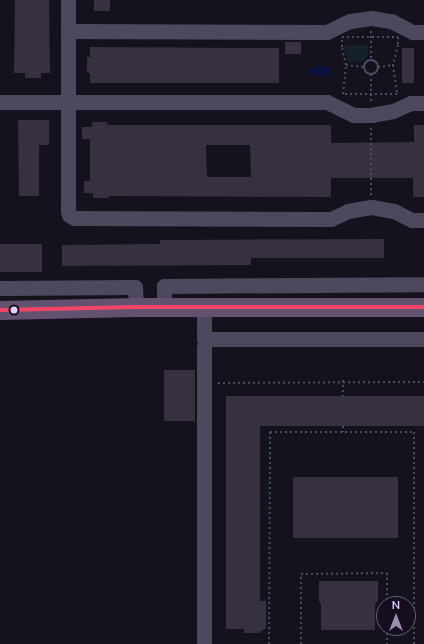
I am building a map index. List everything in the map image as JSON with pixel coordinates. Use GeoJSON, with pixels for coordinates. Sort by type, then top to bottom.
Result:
{"type":"FeatureCollection","features":[{"type":"Feature","properties":{"kind":"main road"},"geometry":{"type":"LineString","coordinates":[[0,310],[164,307],[424,307]]}},
{"type":"Feature","properties":{"kind":"lane"},"geometry":{"type":"LineString","coordinates":[[68,0],[69,215],[74,218],[330,219],[348,211],[371,207],[394,211],[412,220],[424,220]]}},
{"type":"Feature","properties":{"kind":"lane"},"geometry":{"type":"LineString","coordinates":[[68,31],[327,32],[350,21],[371,18],[391,21],[413,32],[424,32]]}},
{"type":"Feature","properties":{"kind":"lane"},"geometry":{"type":"LineString","coordinates":[[0,102],[327,102],[354,115],[371,115],[393,111],[410,102],[424,103]]}},
{"type":"Feature","properties":{"kind":"lane"},"geometry":{"type":"LineString","coordinates":[[164,307],[164,286],[424,284]]}},
{"type":"Feature","properties":{"kind":"lane"},"geometry":{"type":"LineString","coordinates":[[318,285],[318,307]]}},
{"type":"Feature","properties":{"kind":"lane"},"geometry":{"type":"LineString","coordinates":[[261,286],[261,307]]}},
{"type":"Feature","properties":{"kind":"lane"},"geometry":{"type":"LineString","coordinates":[[0,288],[135,287],[136,308]]}},
{"type":"Feature","properties":{"kind":"lane"},"geometry":{"type":"LineString","coordinates":[[204,307],[204,339],[424,339]]}},
{"type":"Feature","properties":{"kind":"lane"},"geometry":{"type":"LineString","coordinates":[[204,347],[204,644]]}},
{"type":"Feature","properties":{"kind":"path"},"geometry":{"type":"LineString","coordinates":[[342,37],[398,37],[398,45],[393,65],[398,94],[343,94],[346,65],[342,47],[342,37]]}},
{"type":"Feature","properties":{"kind":"path"},"geometry":{"type":"LineString","coordinates":[[363,67],[367,60],[377,63],[378,67]]}},
{"type":"Feature","properties":{"kind":"path"},"geometry":{"type":"LineString","coordinates":[[346,65],[363,67],[365,71],[371,74]]}},
{"type":"Feature","properties":{"kind":"path"},"geometry":{"type":"LineString","coordinates":[[371,74],[377,70],[378,67],[393,65]]}},
{"type":"Feature","properties":{"kind":"path"},"geometry":{"type":"LineString","coordinates":[[371,74],[371,207]]}},
{"type":"Feature","properties":{"kind":"path"},"geometry":{"type":"LineString","coordinates":[[343,381],[343,396]]}},
{"type":"Feature","properties":{"kind":"path"},"geometry":{"type":"LineString","coordinates":[[212,383],[343,381],[424,382]]}},
{"type":"Feature","properties":{"kind":"path"},"geometry":{"type":"LineString","coordinates":[[343,426],[343,432]]}},
{"type":"Feature","properties":{"kind":"path"},"geometry":{"type":"LineString","coordinates":[[269,644],[270,432],[414,432],[414,644]]}},
{"type":"Feature","properties":{"kind":"path"},"geometry":{"type":"LineString","coordinates":[[301,644],[301,574],[386,573],[387,596]]}},
{"type":"Feature","properties":{"kind":"shaded area"},"geometry":{"type":"Polygon","coordinates":[[[344,45],[368,45],[368,56],[362,62],[348,62],[344,45]]]}},
{"type":"Feature","properties":{"kind":"shaded area"},"geometry":{"type":"Polygon","coordinates":[[[312,66],[329,66],[332,68],[332,72],[330,76],[311,76],[308,74],[308,70],[312,66]]]}},
{"type":"Feature","properties":{"kind":"building"},"geometry":{"type":"Polygon","coordinates":[[[15,0],[49,0],[50,73],[41,73],[41,78],[25,78],[25,73],[14,73],[15,0]]]}},
{"type":"Feature","properties":{"kind":"building"},"geometry":{"type":"Polygon","coordinates":[[[94,0],[110,0],[110,11],[94,11],[94,0]]]}},
{"type":"Feature","properties":{"kind":"building"},"geometry":{"type":"Polygon","coordinates":[[[285,42],[301,42],[301,54],[285,54],[285,42]]]}},
{"type":"Feature","properties":{"kind":"building"},"geometry":{"type":"Polygon","coordinates":[[[90,47],[279,48],[279,83],[90,83],[90,73],[87,73],[87,57],[90,57],[90,47]]]}},
{"type":"Feature","properties":{"kind":"building"},"geometry":{"type":"Polygon","coordinates":[[[402,48],[414,48],[414,83],[402,83],[402,48]]]}},
{"type":"Feature","properties":{"kind":"building"},"geometry":{"type":"Polygon","coordinates":[[[18,120],[49,120],[49,145],[39,145],[39,196],[19,196],[18,120]]]}},
{"type":"Feature","properties":{"kind":"building"},"geometry":{"type":"Polygon","coordinates":[[[92,122],[108,122],[107,125],[331,125],[331,143],[414,142],[414,125],[424,125],[424,197],[413,197],[413,178],[331,178],[331,197],[109,196],[109,198],[93,198],[93,193],[84,193],[84,181],[90,181],[90,139],[82,139],[82,127],[92,127],[92,122]],[[206,145],[207,177],[251,177],[250,145],[206,145]]]}},
{"type":"Feature","properties":{"kind":"building"},"geometry":{"type":"Polygon","coordinates":[[[384,239],[384,258],[251,258],[251,265],[62,266],[62,245],[160,244],[160,240],[384,239]]]}},
{"type":"Feature","properties":{"kind":"building"},"geometry":{"type":"Polygon","coordinates":[[[0,244],[42,244],[42,272],[0,272],[0,244]]]}},
{"type":"Feature","properties":{"kind":"building"},"geometry":{"type":"Polygon","coordinates":[[[164,370],[195,370],[195,421],[164,421],[164,370]]]}},
{"type":"Feature","properties":{"kind":"building"},"geometry":{"type":"Polygon","coordinates":[[[226,396],[424,396],[424,426],[260,426],[260,601],[266,601],[266,628],[259,633],[244,633],[244,629],[226,629],[226,396]]]}},
{"type":"Feature","properties":{"kind":"building"},"geometry":{"type":"Polygon","coordinates":[[[293,477],[398,477],[398,538],[293,538],[293,477]]]}},
{"type":"Feature","properties":{"kind":"building"},"geometry":{"type":"Polygon","coordinates":[[[319,581],[378,581],[378,596],[376,596],[375,604],[375,630],[321,630],[321,604],[319,601],[319,581]]]}},
{"type":"Feature","properties":{"kind":"transit line"},"geometry":{"type":"LineString","coordinates":[[0,310],[136,307],[424,307]]}}]}
